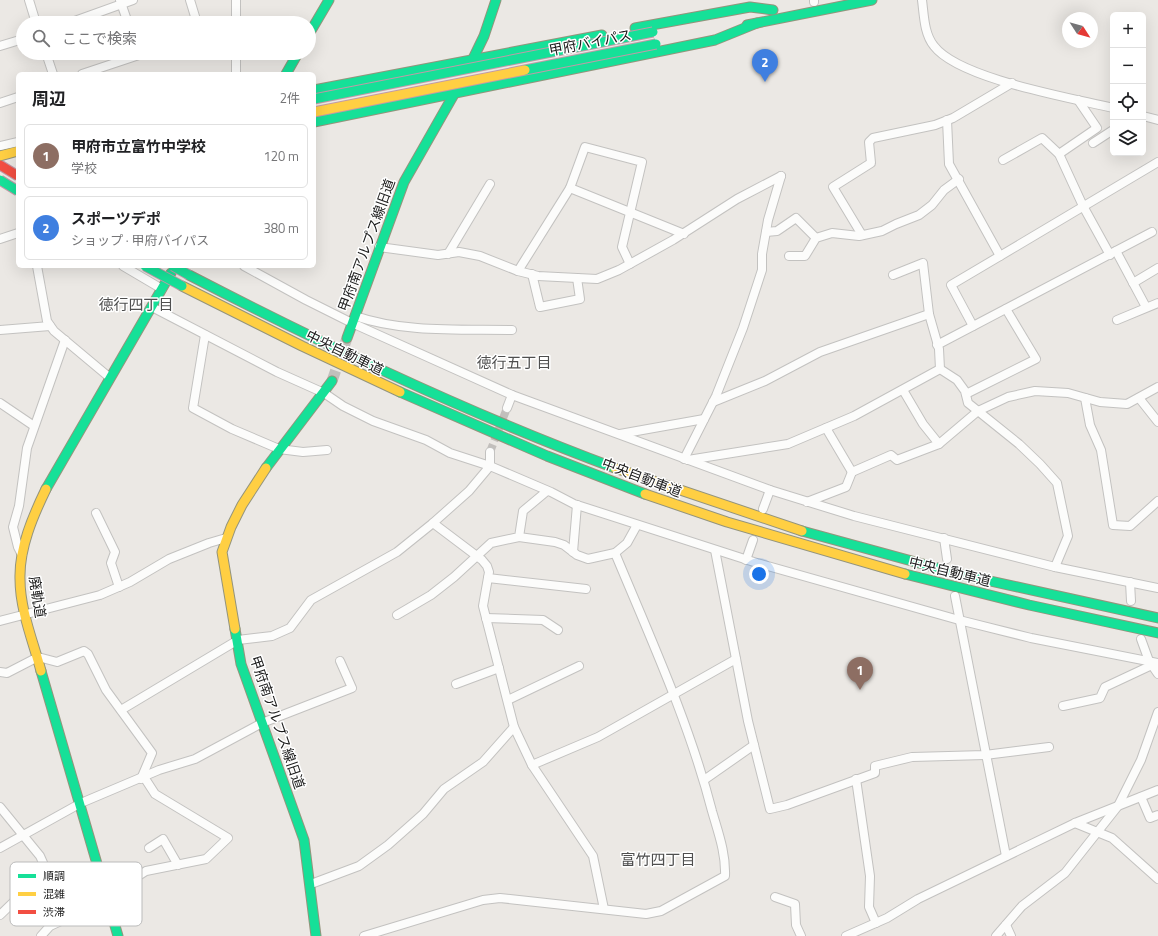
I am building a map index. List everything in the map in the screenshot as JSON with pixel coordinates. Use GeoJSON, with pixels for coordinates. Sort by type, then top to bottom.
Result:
{"type":"FeatureCollection","features":[{"type":"Feature","properties":{"kind":"main road"},"geometry":{"type":"LineString","coordinates":[[316,21],[328,0]]}},
{"type":"Feature","properties":{"kind":"main road","name":"甲府南アルプス線旧道"},"geometry":{"type":"LineString","coordinates":[[347,338],[404,182],[455,94],[484,36],[496,0]]}},
{"type":"Feature","properties":{"kind":"main road","name":"甲府バイパス"},"geometry":{"type":"LineString","coordinates":[[316,112],[872,0]]}},
{"type":"Feature","properties":{"kind":"main road","name":"甲府バイパス"},"geometry":{"type":"LineString","coordinates":[[316,99],[777,9],[750,7],[472,59]]}},
{"type":"Feature","properties":{"kind":"main road"},"geometry":{"type":"LineString","coordinates":[[316,122],[715,40],[757,23]]}},
{"type":"Feature","properties":{"kind":"main road"},"geometry":{"type":"LineString","coordinates":[[316,90],[472,59]]}},
{"type":"Feature","properties":{"kind":"main road"},"geometry":{"type":"LineString","coordinates":[[287,72],[294,60]]}},
{"type":"Feature","properties":{"kind":"main road"},"geometry":{"type":"LineString","coordinates":[[0,159],[16,152]]}},
{"type":"Feature","properties":{"kind":"main road"},"geometry":{"type":"LineString","coordinates":[[0,159],[16,158]]}},
{"type":"Feature","properties":{"kind":"main road"},"geometry":{"type":"LineString","coordinates":[[0,159],[16,175]]}},
{"type":"Feature","properties":{"kind":"main road"},"geometry":{"type":"LineString","coordinates":[[0,174],[16,170]]}},
{"type":"Feature","properties":{"kind":"main road"},"geometry":{"type":"LineString","coordinates":[[0,181],[16,177]]}},
{"type":"Feature","properties":{"kind":"main road"},"geometry":{"type":"LineString","coordinates":[[0,181],[16,190]]}},
{"type":"Feature","properties":{"kind":"main road","name":"中央自動車道"},"geometry":{"type":"LineString","coordinates":[[150,268],[258,325],[400,393],[477,427],[675,505],[784,540],[961,589],[1074,616],[1158,632]]}},
{"type":"Feature","properties":{"kind":"main road","name":"廃軌道"},"geometry":{"type":"LineString","coordinates":[[96,862],[25,615],[19,585],[22,555],[32,521],[42,497],[109,377],[152,307],[173,268]]}},
{"type":"Feature","properties":{"kind":"main road","name":"中央自動車道"},"geometry":{"type":"LineString","coordinates":[[177,268],[263,314],[370,366],[460,406],[576,454],[773,522],[871,550],[972,576],[1158,618]]}},
{"type":"Feature","properties":{"kind":"main road","name":"甲府南アルプス線旧道"},"geometry":{"type":"LineString","coordinates":[[316,936],[307,854],[298,820],[241,664],[222,552],[226,538],[253,484],[332,381]]}},
{"type":"Feature","properties":{"kind":"main road","name":"廃軌道"},"geometry":{"type":"LineString","coordinates":[[115,926],[118,936]]}},
{"type":"Feature","properties":{"kind":"street"},"geometry":{"type":"LineString","coordinates":[[29,0],[34,16]]}},
{"type":"Feature","properties":{"kind":"street"},"geometry":{"type":"LineString","coordinates":[[86,16],[121,2],[133,0]]}},
{"type":"Feature","properties":{"kind":"street"},"geometry":{"type":"LineString","coordinates":[[190,0],[194,16]]}},
{"type":"Feature","properties":{"kind":"street"},"geometry":{"type":"LineString","coordinates":[[236,0],[236,16]]}},
{"type":"Feature","properties":{"kind":"street"},"geometry":{"type":"LineString","coordinates":[[922,0],[928,36],[935,47],[946,57],[980,74],[1110,107]]}},
{"type":"Feature","properties":{"kind":"street"},"geometry":{"type":"LineString","coordinates":[[121,2],[126,16]]}},
{"type":"Feature","properties":{"kind":"street"},"geometry":{"type":"LineString","coordinates":[[0,46],[16,41]]}},
{"type":"Feature","properties":{"kind":"street"},"geometry":{"type":"LineString","coordinates":[[48,60],[52,72]]}},
{"type":"Feature","properties":{"kind":"street"},"geometry":{"type":"LineString","coordinates":[[102,71],[127,60]]}},
{"type":"Feature","properties":{"kind":"street"},"geometry":{"type":"LineString","coordinates":[[236,60],[236,72]]}},
{"type":"Feature","properties":{"kind":"street"},"geometry":{"type":"LineString","coordinates":[[862,236],[833,187],[871,163],[869,142],[873,138],[947,120],[1012,83]]}},
{"type":"Feature","properties":{"kind":"street"},"geometry":{"type":"LineString","coordinates":[[0,103],[16,97]]}},
{"type":"Feature","properties":{"kind":"street"},"geometry":{"type":"LineString","coordinates":[[1059,154],[1097,128],[1078,100]]}},
{"type":"Feature","properties":{"kind":"street"},"geometry":{"type":"LineString","coordinates":[[1146,117],[1158,120]]}},
{"type":"Feature","properties":{"kind":"street"},"geometry":{"type":"LineString","coordinates":[[947,120],[949,164],[1000,256]]}},
{"type":"Feature","properties":{"kind":"street"},"geometry":{"type":"LineString","coordinates":[[1093,142],[1110,132]]}},
{"type":"Feature","properties":{"kind":"street"},"geometry":{"type":"LineString","coordinates":[[1003,160],[1042,138],[1059,154],[1083,206],[1133,282],[1146,307]]}},
{"type":"Feature","properties":{"kind":"street"},"geometry":{"type":"LineString","coordinates":[[0,146],[16,142]]}},
{"type":"Feature","properties":{"kind":"street"},"geometry":{"type":"LineString","coordinates":[[518,272],[570,188],[585,147],[642,162],[622,247],[630,264]]}},
{"type":"Feature","properties":{"kind":"street"},"geometry":{"type":"LineString","coordinates":[[973,326],[951,284],[1158,162]]}},
{"type":"Feature","properties":{"kind":"street"},"geometry":{"type":"LineString","coordinates":[[379,247],[438,255],[459,252],[480,256],[518,272],[597,279],[630,264],[684,234],[737,199],[781,176],[766,232],[762,254],[762,270],[743,328],[713,402],[686,459]]}},
{"type":"Feature","properties":{"kind":"street"},"geometry":{"type":"LineString","coordinates":[[789,256],[805,256],[816,238],[832,233],[862,236],[882,231],[919,215],[932,205],[944,190],[958,179]]}},
{"type":"Feature","properties":{"kind":"street"},"geometry":{"type":"LineString","coordinates":[[448,254],[490,184]]}},
{"type":"Feature","properties":{"kind":"street"},"geometry":{"type":"LineString","coordinates":[[570,188],[684,234]]}},
{"type":"Feature","properties":{"kind":"street"},"geometry":{"type":"LineString","coordinates":[[766,232],[777,231],[796,218],[816,238]]}},
{"type":"Feature","properties":{"kind":"street"},"geometry":{"type":"LineString","coordinates":[[937,345],[1152,232]]}},
{"type":"Feature","properties":{"kind":"street"},"geometry":{"type":"LineString","coordinates":[[0,239],[16,234]]}},
{"type":"Feature","properties":{"kind":"street"},"geometry":{"type":"LineString","coordinates":[[893,275],[923,263],[929,314],[937,345],[940,369]]}},
{"type":"Feature","properties":{"kind":"street"},"geometry":{"type":"LineString","coordinates":[[37,268],[47,321],[50,326],[109,377]]}},
{"type":"Feature","properties":{"kind":"street"},"geometry":{"type":"LineString","coordinates":[[126,268],[162,289]]}},
{"type":"Feature","properties":{"kind":"street"},"geometry":{"type":"LineString","coordinates":[[248,268],[306,300],[354,320],[512,395],[770,490],[854,516],[1055,566],[1158,588]]}},
{"type":"Feature","properties":{"kind":"street"},"geometry":{"type":"LineString","coordinates":[[1133,282],[1158,268]]}},
{"type":"Feature","properties":{"kind":"street"},"geometry":{"type":"LineString","coordinates":[[532,274],[540,307],[580,299],[577,278]]}},
{"type":"Feature","properties":{"kind":"street"},"geometry":{"type":"LineString","coordinates":[[1117,320],[1158,303]]}},
{"type":"Feature","properties":{"kind":"street"},"geometry":{"type":"LineString","coordinates":[[152,307],[205,335],[324,393],[343,406],[373,421],[426,440],[450,453],[490,466],[577,505],[746,560],[959,620],[1031,638],[1153,663]]}},
{"type":"Feature","properties":{"kind":"street"},"geometry":{"type":"LineString","coordinates":[[966,394],[1036,359],[1006,309]]}},
{"type":"Feature","properties":{"kind":"street"},"geometry":{"type":"LineString","coordinates":[[713,402],[765,381],[820,352],[929,314]]}},
{"type":"Feature","properties":{"kind":"street"},"geometry":{"type":"LineString","coordinates":[[354,320],[377,324],[438,329],[512,330]]}},
{"type":"Feature","properties":{"kind":"street"},"geometry":{"type":"LineString","coordinates":[[0,330],[50,326]]}},
{"type":"Feature","properties":{"kind":"street"},"geometry":{"type":"LineString","coordinates":[[205,335],[193,408],[232,429],[279,449],[303,452],[327,450]]}},
{"type":"Feature","properties":{"kind":"street"},"geometry":{"type":"LineString","coordinates":[[22,555],[18,547],[13,527],[19,506],[26,448],[65,340]]}},
{"type":"Feature","properties":{"kind":"street"},"geometry":{"type":"LineString","coordinates":[[940,369],[958,380],[966,394],[968,403],[1019,444],[1057,483],[1068,536],[1055,566]]}},
{"type":"Feature","properties":{"kind":"street"},"geometry":{"type":"LineString","coordinates":[[686,459],[788,444],[854,416],[940,369]]}},
{"type":"Feature","properties":{"kind":"street"},"geometry":{"type":"LineString","coordinates":[[807,502],[846,487],[852,472],[891,455],[897,460],[939,444],[978,411],[1008,397],[1036,391],[1068,393],[1100,402],[1127,404],[1158,387]]}},
{"type":"Feature","properties":{"kind":"street"},"geometry":{"type":"LineString","coordinates":[[903,390],[923,424],[939,444]]}},
{"type":"Feature","properties":{"kind":"street"},"geometry":{"type":"LineString","coordinates":[[507,408],[512,395]]}},
{"type":"Feature","properties":{"kind":"street"},"geometry":{"type":"LineString","coordinates":[[1085,398],[1090,425],[1101,450],[1114,525],[1130,526],[1158,501]]}},
{"type":"Feature","properties":{"kind":"street"},"geometry":{"type":"LineString","coordinates":[[1139,398],[1158,422]]}},
{"type":"Feature","properties":{"kind":"street"},"geometry":{"type":"LineString","coordinates":[[0,403],[34,426]]}},
{"type":"Feature","properties":{"kind":"street"},"geometry":{"type":"LineString","coordinates":[[619,434],[704,419]]}},
{"type":"Feature","properties":{"kind":"street"},"geometry":{"type":"LineString","coordinates":[[826,428],[852,472]]}},
{"type":"Feature","properties":{"kind":"street"},"geometry":{"type":"LineString","coordinates":[[121,710],[238,640],[272,636],[290,628],[311,600],[397,552],[433,523],[469,491],[490,466],[490,452]]}},
{"type":"Feature","properties":{"kind":"street"},"geometry":{"type":"LineString","coordinates":[[763,509],[770,490]]}},
{"type":"Feature","properties":{"kind":"street"},"geometry":{"type":"LineString","coordinates":[[519,537],[523,511],[547,491]]}},
{"type":"Feature","properties":{"kind":"street"},"geometry":{"type":"LineString","coordinates":[[573,552],[577,505]]}},
{"type":"Feature","properties":{"kind":"street"},"geometry":{"type":"LineString","coordinates":[[96,513],[115,552],[111,563],[119,587]]}},
{"type":"Feature","properties":{"kind":"street"},"geometry":{"type":"LineString","coordinates":[[433,523],[478,556],[487,566],[488,578],[483,606],[514,727],[532,765],[593,856],[604,909]]}},
{"type":"Feature","properties":{"kind":"street"},"geometry":{"type":"LineString","coordinates":[[397,615],[431,595],[478,556],[491,543],[519,537],[555,542],[564,545],[573,552],[588,559],[615,553],[627,543],[637,524]]}},
{"type":"Feature","properties":{"kind":"street"},"geometry":{"type":"LineString","coordinates":[[0,621],[100,595],[119,587],[169,559],[226,538]]}},
{"type":"Feature","properties":{"kind":"street"},"geometry":{"type":"LineString","coordinates":[[944,538],[947,558]]}},
{"type":"Feature","properties":{"kind":"street"},"geometry":{"type":"LineString","coordinates":[[746,560],[753,540]]}},
{"type":"Feature","properties":{"kind":"street"},"geometry":{"type":"LineString","coordinates":[[715,550],[754,745],[770,808],[787,806],[874,773],[875,766],[912,757],[985,754],[1049,747]]}},
{"type":"Feature","properties":{"kind":"street"},"geometry":{"type":"LineString","coordinates":[[364,936],[483,900],[500,898],[646,914],[662,911],[726,876],[724,852],[704,780],[673,695],[615,553]]}},
{"type":"Feature","properties":{"kind":"street"},"geometry":{"type":"LineString","coordinates":[[488,578],[586,589]]}},
{"type":"Feature","properties":{"kind":"street"},"geometry":{"type":"LineString","coordinates":[[1130,582],[1131,602]]}},
{"type":"Feature","properties":{"kind":"street"},"geometry":{"type":"LineString","coordinates":[[955,596],[1006,856]]}},
{"type":"Feature","properties":{"kind":"street"},"geometry":{"type":"LineString","coordinates":[[486,618],[543,620],[558,630]]}},
{"type":"Feature","properties":{"kind":"street"},"geometry":{"type":"LineString","coordinates":[[1140,639],[1158,674]]}},
{"type":"Feature","properties":{"kind":"street"},"geometry":{"type":"LineString","coordinates":[[0,672],[6,673],[38,657],[57,662],[84,651],[88,654],[106,690],[152,753],[143,778]]}},
{"type":"Feature","properties":{"kind":"street"},"geometry":{"type":"LineString","coordinates":[[532,765],[598,737],[736,659]]}},
{"type":"Feature","properties":{"kind":"street"},"geometry":{"type":"LineString","coordinates":[[0,848],[80,803],[143,778],[159,770],[194,759],[262,723],[352,688],[340,661]]}},
{"type":"Feature","properties":{"kind":"street"},"geometry":{"type":"LineString","coordinates":[[1063,706],[1100,698],[1105,687],[1153,663]]}},
{"type":"Feature","properties":{"kind":"street"},"geometry":{"type":"LineString","coordinates":[[508,700],[579,666]]}},
{"type":"Feature","properties":{"kind":"street"},"geometry":{"type":"LineString","coordinates":[[456,684],[499,668]]}},
{"type":"Feature","properties":{"kind":"street"},"geometry":{"type":"LineString","coordinates":[[996,936],[1022,906],[1065,873],[1118,806],[1141,760],[1158,712]]}},
{"type":"Feature","properties":{"kind":"street"},"geometry":{"type":"LineString","coordinates":[[311,884],[359,866],[388,845],[423,814],[444,790],[483,762],[514,727]]}},
{"type":"Feature","properties":{"kind":"street"},"geometry":{"type":"LineString","coordinates":[[704,780],[754,745]]}},
{"type":"Feature","properties":{"kind":"street"},"geometry":{"type":"LineString","coordinates":[[142,874],[146,871],[178,866],[206,859],[228,838],[155,794],[143,778]]}},
{"type":"Feature","properties":{"kind":"street"},"geometry":{"type":"LineString","coordinates":[[856,779],[870,876],[869,907],[876,923]]}},
{"type":"Feature","properties":{"kind":"street"},"geometry":{"type":"LineString","coordinates":[[846,936],[887,918],[918,899],[1074,823],[1158,790]]}},
{"type":"Feature","properties":{"kind":"street"},"geometry":{"type":"LineString","coordinates":[[1141,796],[1150,818],[1158,816]]}},
{"type":"Feature","properties":{"kind":"street"},"geometry":{"type":"LineString","coordinates":[[0,807],[24,834],[43,862]]}},
{"type":"Feature","properties":{"kind":"street"},"geometry":{"type":"LineString","coordinates":[[1074,823],[1112,838],[1158,879]]}},
{"type":"Feature","properties":{"kind":"street"},"geometry":{"type":"LineString","coordinates":[[149,848],[163,839],[178,866]]}},
{"type":"Feature","properties":{"kind":"street"},"geometry":{"type":"LineString","coordinates":[[775,897],[795,904],[796,925],[801,936]]}},
{"type":"Feature","properties":{"kind":"street"},"geometry":{"type":"LineString","coordinates":[[0,915],[10,905]]}},
{"type":"Feature","properties":{"kind":"street"},"geometry":{"type":"LineString","coordinates":[[1006,925],[1011,936]]}},
{"type":"Feature","properties":{"kind":"street"},"geometry":{"type":"LineString","coordinates":[[41,936],[50,926]]}},
{"type":"Feature","properties":{"kind":"tunnel"},"geometry":{"type":"LineString","coordinates":[[332,381],[347,338]]}},
{"type":"Feature","properties":{"kind":"tunnel"},"geometry":{"type":"LineString","coordinates":[[490,452],[507,408]]}},
{"type":"Feature","properties":{"kind":"traffic: fast"},"geometry":{"type":"LineString","coordinates":[[316,22],[329,0]]}},
{"type":"Feature","properties":{"kind":"traffic: fast"},"geometry":{"type":"LineString","coordinates":[[470,65],[484,36],[496,0]]}},
{"type":"Feature","properties":{"kind":"traffic: fast"},"geometry":{"type":"LineString","coordinates":[[747,25],[872,0]]}},
{"type":"Feature","properties":{"kind":"traffic: fast"},"geometry":{"type":"LineString","coordinates":[[635,28],[750,7],[773,10]]}},
{"type":"Feature","properties":{"kind":"traffic: fast"},"geometry":{"type":"LineString","coordinates":[[316,122],[715,40],[757,23]]}},
{"type":"Feature","properties":{"kind":"traffic: fast"},"geometry":{"type":"LineString","coordinates":[[316,99],[653,32]]}},
{"type":"Feature","properties":{"kind":"traffic: fast"},"geometry":{"type":"LineString","coordinates":[[316,90],[602,35]]}},
{"type":"Feature","properties":{"kind":"traffic: fast"},"geometry":{"type":"LineString","coordinates":[[525,70],[656,44]]}},
{"type":"Feature","properties":{"kind":"traffic: fast"},"geometry":{"type":"LineString","coordinates":[[287,72],[294,60]]}},
{"type":"Feature","properties":{"kind":"traffic: fast"},"geometry":{"type":"LineString","coordinates":[[347,338],[404,182],[457,89]]}},
{"type":"Feature","properties":{"kind":"traffic: fast"},"geometry":{"type":"LineString","coordinates":[[0,180],[16,190]]}},
{"type":"Feature","properties":{"kind":"traffic: fast"},"geometry":{"type":"LineString","coordinates":[[149,268],[182,286]]}},
{"type":"Feature","properties":{"kind":"traffic: fast"},"geometry":{"type":"LineString","coordinates":[[177,268],[189,275]]}},
{"type":"Feature","properties":{"kind":"traffic: fast"},"geometry":{"type":"LineString","coordinates":[[46,489],[171,273]]}},
{"type":"Feature","properties":{"kind":"traffic: fast"},"geometry":{"type":"LineString","coordinates":[[189,275],[294,328],[399,378],[506,425],[615,468]]}},
{"type":"Feature","properties":{"kind":"traffic: fast"},"geometry":{"type":"LineString","coordinates":[[266,468],[332,381]]}},
{"type":"Feature","properties":{"kind":"traffic: fast"},"geometry":{"type":"LineString","coordinates":[[400,392],[547,456],[645,494]]}},
{"type":"Feature","properties":{"kind":"traffic: fast"},"geometry":{"type":"LineString","coordinates":[[802,531],[963,575],[1158,618]]}},
{"type":"Feature","properties":{"kind":"traffic: fast"},"geometry":{"type":"LineString","coordinates":[[905,574],[1029,605],[1158,633]]}},
{"type":"Feature","properties":{"kind":"traffic: fast"},"geometry":{"type":"LineString","coordinates":[[235,629],[241,664],[304,840],[316,936]]}},
{"type":"Feature","properties":{"kind":"traffic: fast"},"geometry":{"type":"LineString","coordinates":[[41,671],[96,862]]}},
{"type":"Feature","properties":{"kind":"traffic: fast"},"geometry":{"type":"LineString","coordinates":[[115,926],[118,936]]}},
{"type":"Feature","properties":{"kind":"traffic: slow"},"geometry":{"type":"LineString","coordinates":[[316,112],[525,70]]}},
{"type":"Feature","properties":{"kind":"traffic: slow"},"geometry":{"type":"LineString","coordinates":[[0,156],[16,152]]}},
{"type":"Feature","properties":{"kind":"traffic: slow"},"geometry":{"type":"LineString","coordinates":[[182,286],[302,346],[400,392]]}},
{"type":"Feature","properties":{"kind":"traffic: slow"},"geometry":{"type":"LineString","coordinates":[[235,629],[222,552],[231,527],[242,505],[266,468]]}},
{"type":"Feature","properties":{"kind":"traffic: slow"},"geometry":{"type":"LineString","coordinates":[[615,468],[802,531]]}},
{"type":"Feature","properties":{"kind":"traffic: slow"},"geometry":{"type":"LineString","coordinates":[[41,671],[22,602],[20,567],[24,544],[36,510],[46,489]]}},
{"type":"Feature","properties":{"kind":"traffic: slow"},"geometry":{"type":"LineString","coordinates":[[645,494],[727,522],[905,574]]}},
{"type":"Feature","properties":{"kind":"traffic: jam"},"geometry":{"type":"LineString","coordinates":[[0,165],[16,175]]}},
{"type":"Feature","properties":{"kind":"place","name":"スポーツデポ"},"geometry":{"type":"Point","coordinates":[765,82]}},
{"type":"Feature","properties":{"kind":"place","name":"甲府市立富竹中学校"},"geometry":{"type":"Point","coordinates":[860,690]}},
{"type":"Feature","properties":{"kind":"district","name":"徳行四丁目"},"geometry":{"type":"Point","coordinates":[136,304]}},
{"type":"Feature","properties":{"kind":"district","name":"徳行五丁目"},"geometry":{"type":"Point","coordinates":[514,362]}},
{"type":"Feature","properties":{"kind":"district","name":"富竹四丁目"},"geometry":{"type":"Point","coordinates":[658,859]}}]}
